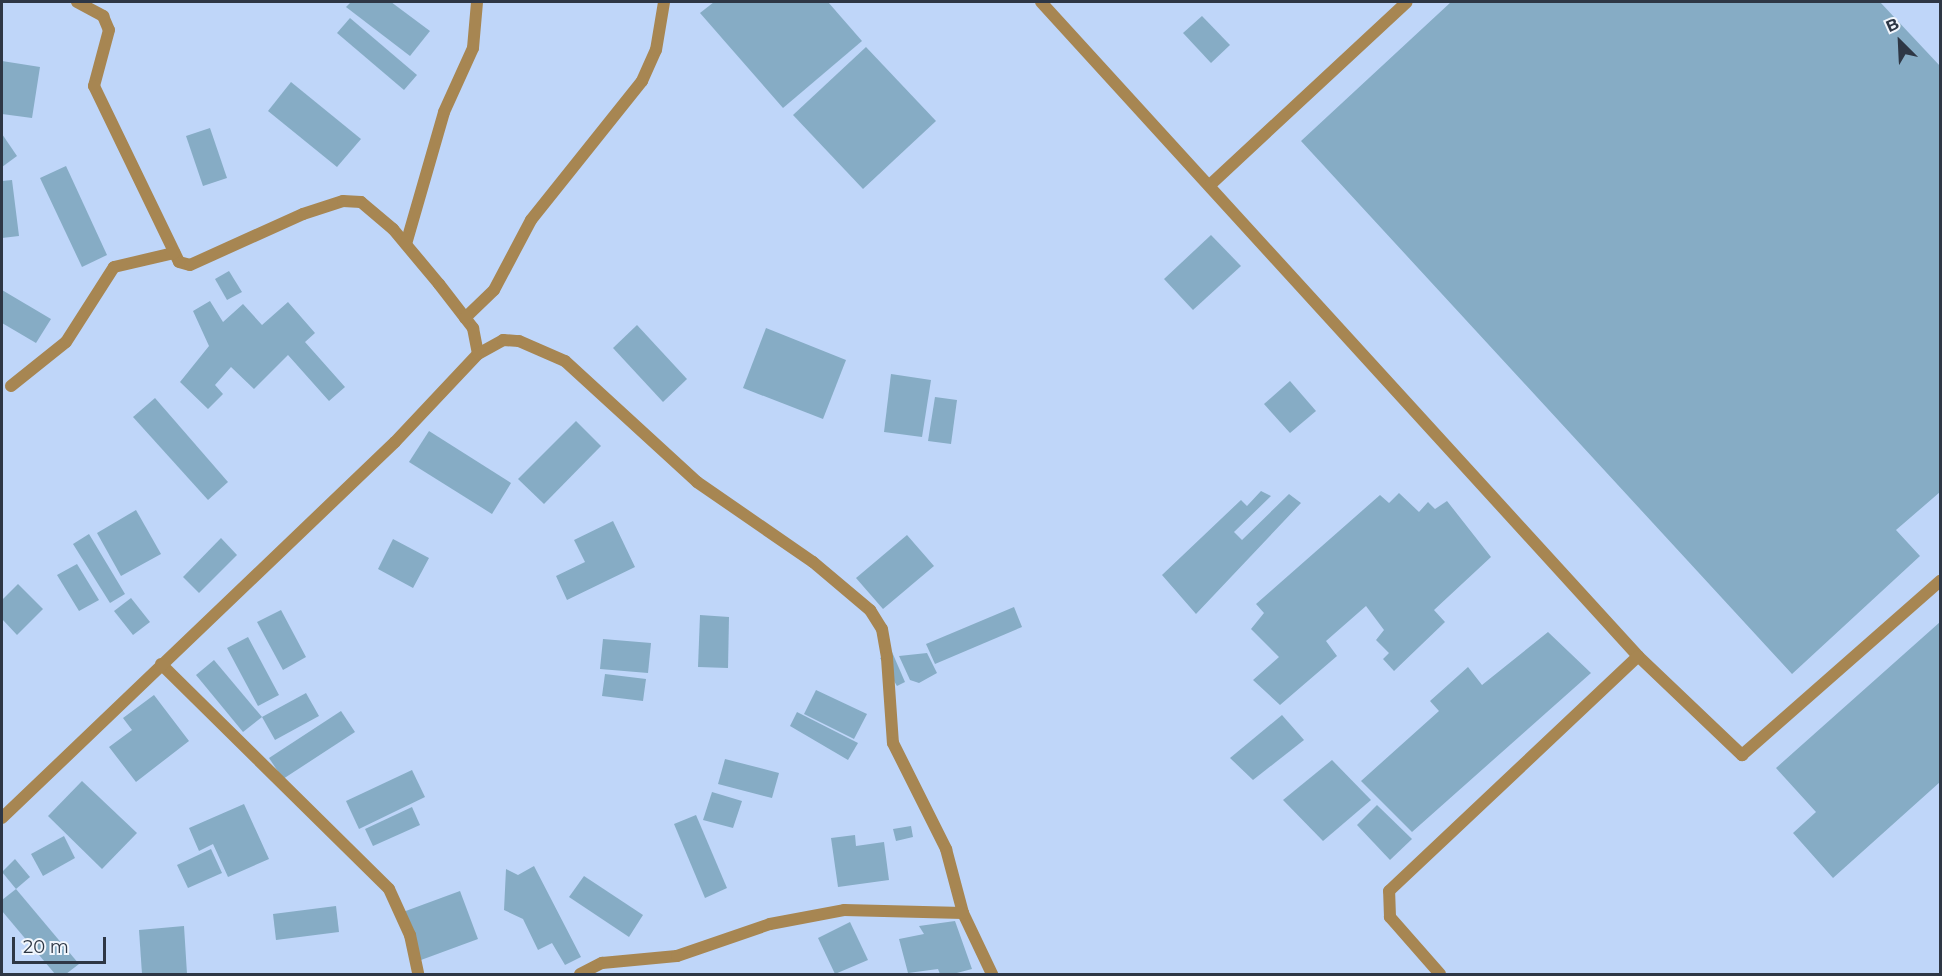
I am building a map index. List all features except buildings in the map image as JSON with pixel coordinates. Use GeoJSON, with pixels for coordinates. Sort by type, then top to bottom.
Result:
{"type":"FeatureCollection","features":[{"type":"Feature","properties":{"kind":"street"},"geometry":{"type":"LineString","coordinates":[[77,2],[103,16],[109,30],[94,86],[179,262],[190,265],[343,201],[361,202],[406,244],[465,318],[478,354]]}},
{"type":"Feature","properties":{"kind":"street"},"geometry":{"type":"LineString","coordinates":[[406,244],[444,112],[473,48],[477,2]]}},
{"type":"Feature","properties":{"kind":"street"},"geometry":{"type":"LineString","coordinates":[[465,318],[494,290],[531,220],[642,81],[656,50],[664,2]]}},
{"type":"Feature","properties":{"kind":"street"},"geometry":{"type":"LineString","coordinates":[[1041,2],[1212,184],[1638,656],[1742,755],[1941,581]]}},
{"type":"Feature","properties":{"kind":"street"},"geometry":{"type":"LineString","coordinates":[[1212,184],[1407,2]]}},
{"type":"Feature","properties":{"kind":"street"},"geometry":{"type":"LineString","coordinates":[[10,386],[66,342],[114,267],[174,253]]}},
{"type":"Feature","properties":{"kind":"street"},"geometry":{"type":"LineString","coordinates":[[2,818],[395,442],[478,354],[503,340],[519,340],[565,361],[697,482],[813,562],[870,610],[882,629],[887,658],[892,743],[946,849],[963,913],[992,975]]}},
{"type":"Feature","properties":{"kind":"street"},"geometry":{"type":"LineString","coordinates":[[1440,975],[1390,917],[1389,891],[1638,656]]}},
{"type":"Feature","properties":{"kind":"street"},"geometry":{"type":"LineString","coordinates":[[161,664],[388,889],[410,935],[418,975]]}},
{"type":"Feature","properties":{"kind":"street"},"geometry":{"type":"LineString","coordinates":[[580,975],[602,963],[660,960],[770,924],[844,910],[963,913]]}}]}
